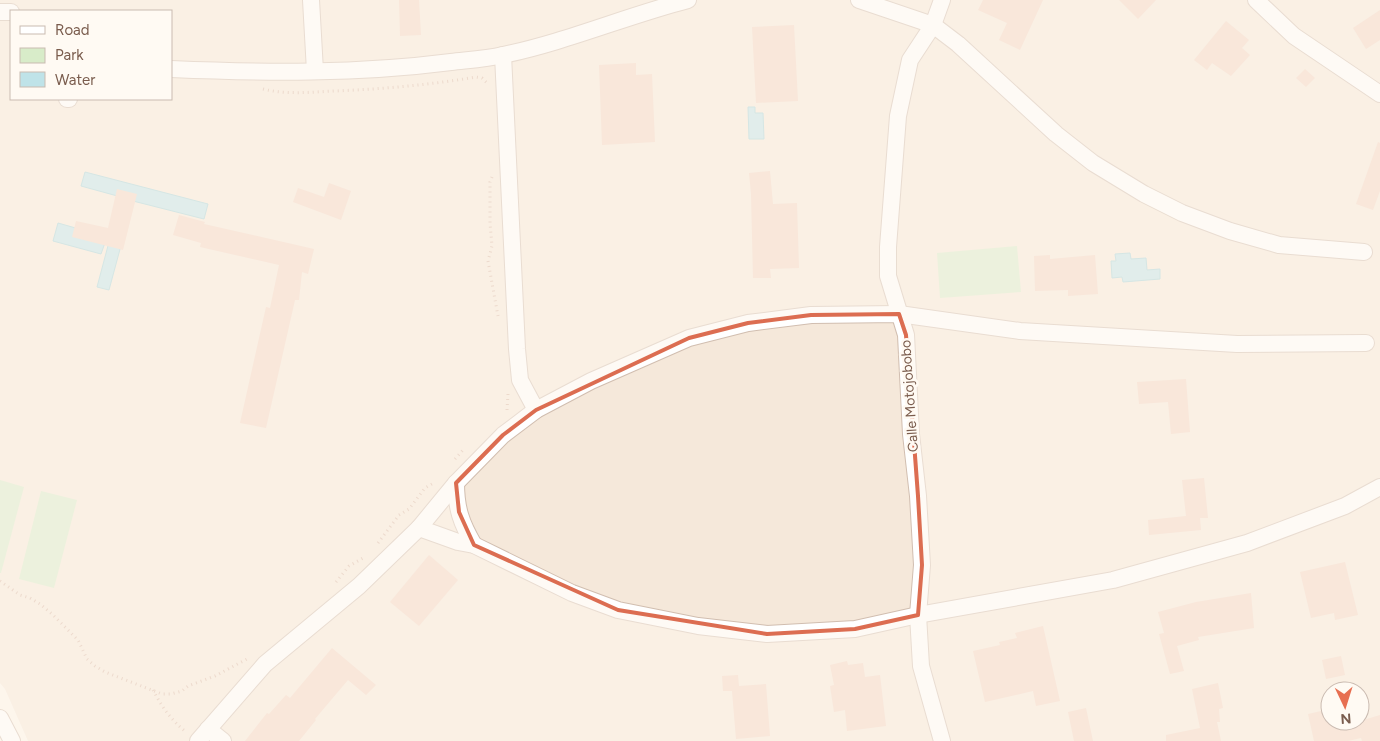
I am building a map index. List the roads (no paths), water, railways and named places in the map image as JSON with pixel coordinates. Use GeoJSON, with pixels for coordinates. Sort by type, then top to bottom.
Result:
{"type":"FeatureCollection","features":[{"type":"Feature","properties":{"kind":"street"},"geometry":{"type":"LineString","coordinates":[[311,0],[314,71]]}},
{"type":"Feature","properties":{"kind":"street"},"geometry":{"type":"LineString","coordinates":[[172,69],[314,71],[407,68],[503,55],[578,34],[655,8],[688,0]]}},
{"type":"Feature","properties":{"kind":"street"},"geometry":{"type":"LineString","coordinates":[[859,0],[934,25],[965,50],[1056,134],[1093,164],[1144,194],[1182,213],[1230,231],[1279,245],[1364,252]]}},
{"type":"Feature","properties":{"kind":"street","name":"Calle Motojobobo"},"geometry":{"type":"LineString","coordinates":[[942,0],[934,25],[910,60],[898,116],[888,247],[888,276],[906,335],[911,434],[922,565],[918,614],[921,666],[942,741]]}},
{"type":"Feature","properties":{"kind":"street"},"geometry":{"type":"LineString","coordinates":[[1256,0],[1294,36],[1380,94]]}},
{"type":"Feature","properties":{"kind":"street"},"geometry":{"type":"LineString","coordinates":[[503,55],[517,349],[520,380],[536,410]]}},
{"type":"Feature","properties":{"kind":"street"},"geometry":{"type":"LineString","coordinates":[[201,737],[265,664],[359,586],[419,528],[456,483],[503,435],[536,410],[592,380],[636,360],[698,336],[748,323],[810,315],[899,314],[1020,330],[1122,337],[1237,344],[1366,343]]}},
{"type":"Feature","properties":{"kind":"street"},"geometry":{"type":"LineString","coordinates":[[456,483],[456,501],[463,526],[474,545]]}},
{"type":"Feature","properties":{"kind":"street"},"geometry":{"type":"LineString","coordinates":[[419,528],[458,542],[474,545],[572,593],[618,610],[698,626],[767,634],[856,629],[918,614],[1112,580],[1247,543],[1345,506],[1380,487]]}},
{"type":"Feature","properties":{"kind":"street"},"geometry":{"type":"LineString","coordinates":[[0,718],[12,741]]}},
{"type":"Feature","properties":{"kind":"street"},"geometry":{"type":"LineString","coordinates":[[201,737],[223,741]]}},
{"type":"Feature","properties":{"kind":"water"},"geometry":{"type":"Polygon","coordinates":[[[748,107],[755,107],[755,113],[763,113],[764,139],[749,139],[748,107]]]}},
{"type":"Feature","properties":{"kind":"water"},"geometry":{"type":"Polygon","coordinates":[[[85,172],[208,204],[204,219],[133,201],[109,290],[97,287],[121,197],[81,186],[85,172]]]}},
{"type":"Feature","properties":{"kind":"water"},"geometry":{"type":"Polygon","coordinates":[[[58,223],[107,237],[101,254],[53,241],[58,223]]]}},
{"type":"Feature","properties":{"kind":"water"},"geometry":{"type":"Polygon","coordinates":[[[1130,253],[1131,259],[1146,258],[1147,270],[1160,269],[1160,279],[1123,282],[1122,277],[1112,278],[1111,261],[1116,261],[1115,254],[1130,253]]]}}]}
